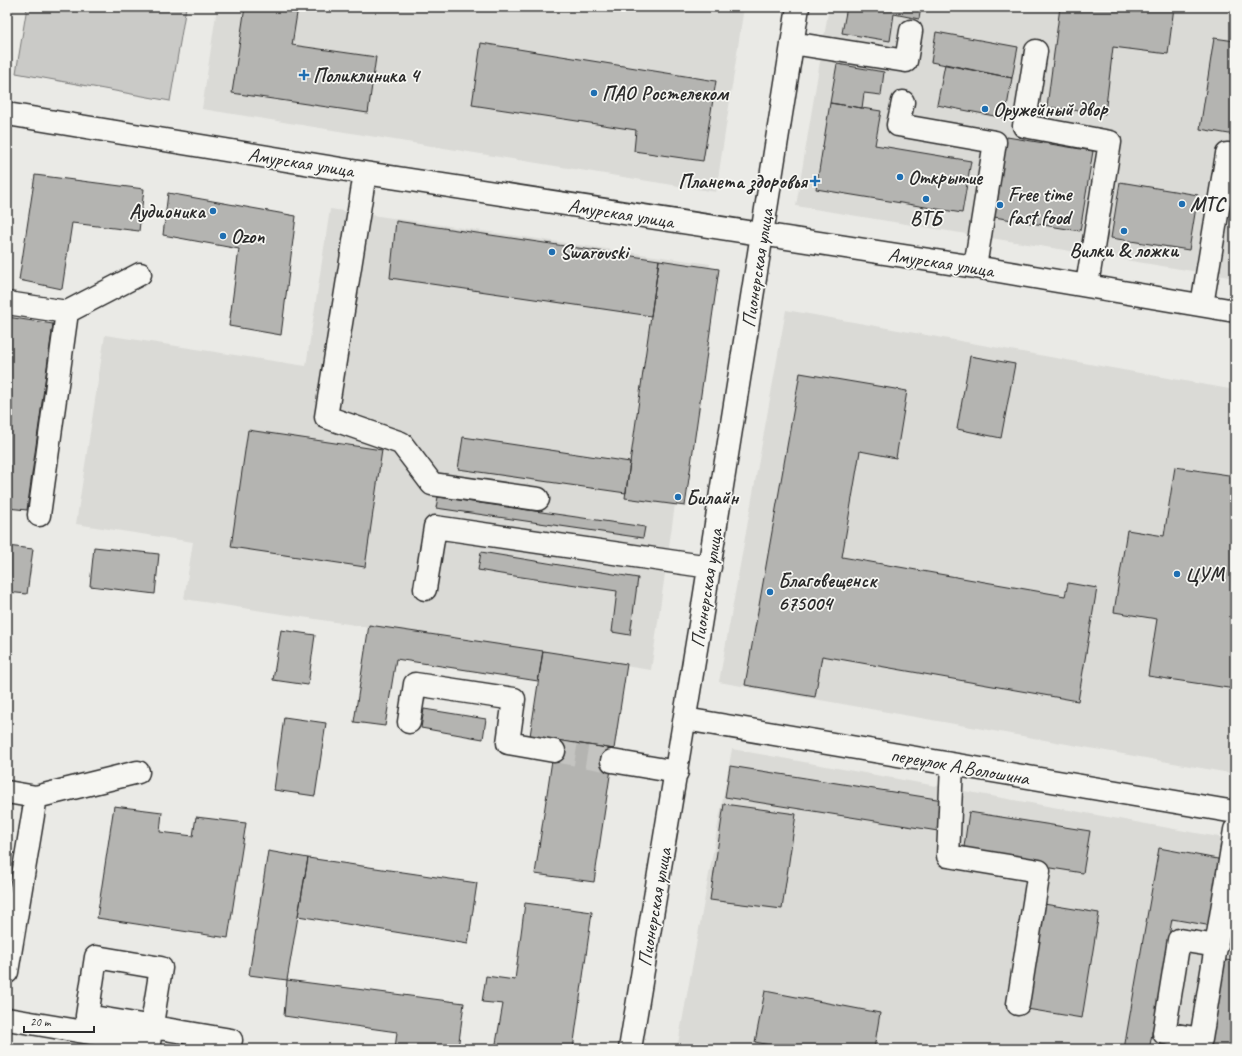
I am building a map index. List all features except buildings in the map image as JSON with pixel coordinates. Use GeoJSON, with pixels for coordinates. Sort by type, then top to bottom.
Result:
{"type":"FeatureCollection","features":[{"type":"Feature","properties":{"kind":"street","name":"Пионерская улица"},"geometry":{"type":"LineString","coordinates":[[630,1049],[677,772],[798,7]]}},
{"type":"Feature","properties":{"kind":"street"},"geometry":{"type":"LineString","coordinates":[[792,43],[906,61],[911,31]]}},
{"type":"Feature","properties":{"kind":"street"},"geometry":{"type":"LineString","coordinates":[[1036,51],[1024,126],[1110,142],[1087,285]]}},
{"type":"Feature","properties":{"kind":"street"},"geometry":{"type":"LineString","coordinates":[[902,102],[898,125],[995,142],[975,267]]}},
{"type":"Feature","properties":{"kind":"street","name":"Амурская улица"},"geometry":{"type":"LineString","coordinates":[[7,114],[365,173],[975,267],[1235,311]]}},
{"type":"Feature","properties":{"kind":"street"},"geometry":{"type":"LineString","coordinates":[[1202,306],[1227,154],[1235,155]]}},
{"type":"Feature","properties":{"kind":"street"},"geometry":{"type":"LineString","coordinates":[[365,173],[326,416],[401,443],[432,484],[538,499]]}},
{"type":"Feature","properties":{"kind":"street"},"geometry":{"type":"LineString","coordinates":[[7,304],[67,312],[140,274]]}},
{"type":"Feature","properties":{"kind":"street"},"geometry":{"type":"LineString","coordinates":[[39,515],[67,312]]}},
{"type":"Feature","properties":{"kind":"street"},"geometry":{"type":"LineString","coordinates":[[425,589],[435,527],[710,567]]}},
{"type":"Feature","properties":{"kind":"street"},"geometry":{"type":"LineString","coordinates":[[409,722],[415,684],[514,699],[508,743],[554,751]]}},
{"type":"Feature","properties":{"kind":"street","name":"переулок А.Волошина"},"geometry":{"type":"LineString","coordinates":[[685,719],[1235,812]]}},
{"type":"Feature","properties":{"kind":"street"},"geometry":{"type":"LineString","coordinates":[[612,760],[677,772]]}},
{"type":"Feature","properties":{"kind":"street"},"geometry":{"type":"LineString","coordinates":[[952,765],[948,856],[1039,871],[1018,1004]]}},
{"type":"Feature","properties":{"kind":"street"},"geometry":{"type":"LineString","coordinates":[[7,792],[36,797],[138,772]]}},
{"type":"Feature","properties":{"kind":"street"},"geometry":{"type":"LineString","coordinates":[[7,972],[36,797]]}},
{"type":"Feature","properties":{"kind":"street"},"geometry":{"type":"LineString","coordinates":[[1217,946],[1235,830]]}},
{"type":"Feature","properties":{"kind":"street"},"geometry":{"type":"LineString","coordinates":[[7,1019],[150,1040],[231,1040]]}},
{"type":"Feature","properties":{"kind":"shaded area"},"geometry":{"type":"Polygon","coordinates":[[[27,7],[186,7],[170,101],[16,73],[27,7]]]}},
{"type":"Feature","properties":{"kind":"shaded area"},"geometry":{"type":"Polygon","coordinates":[[[217,7],[744,7],[716,192],[202,109],[217,7]]]}},
{"type":"Feature","properties":{"kind":"shaded area"},"geometry":{"type":"Polygon","coordinates":[[[829,7],[1235,7],[1235,278],[796,206],[829,7]]]}},
{"type":"Feature","properties":{"kind":"shaded area"},"geometry":{"type":"Polygon","coordinates":[[[330,209],[710,264],[651,670],[184,599],[193,542],[76,524],[105,335],[306,366],[330,209]]]}},
{"type":"Feature","properties":{"kind":"shaded area"},"geometry":{"type":"Polygon","coordinates":[[[786,310],[1235,390],[1235,774],[719,682],[786,310]]]}},
{"type":"Feature","properties":{"kind":"shaded area"},"geometry":{"type":"Polygon","coordinates":[[[732,749],[1235,840],[1235,1049],[677,1049],[732,749]]]}},
{"type":"Feature","properties":{"kind":"tunnel"},"geometry":{"type":"LineString","coordinates":[[554,751],[612,761]]}},
{"type":"Feature","properties":{"kind":"place","name":"Поликлиника 4"},"geometry":{"type":"Point","coordinates":[304,75]}},
{"type":"Feature","properties":{"kind":"place","name":"ПАО Ростелеком"},"geometry":{"type":"Point","coordinates":[594,93]}},
{"type":"Feature","properties":{"kind":"place","name":"Оружейный двор"},"geometry":{"type":"Point","coordinates":[985,109]}},
{"type":"Feature","properties":{"kind":"place","name":"Открытие"},"geometry":{"type":"Point","coordinates":[900,177]}},
{"type":"Feature","properties":{"kind":"place","name":"Планета здоровья"},"geometry":{"type":"Point","coordinates":[815,181]}},
{"type":"Feature","properties":{"kind":"place","name":"ВТБ"},"geometry":{"type":"Point","coordinates":[926,199]}},
{"type":"Feature","properties":{"kind":"place","name":"МТС"},"geometry":{"type":"Point","coordinates":[1182,204]}},
{"type":"Feature","properties":{"kind":"place","name":"Free time fast food"},"geometry":{"type":"Point","coordinates":[1000,205]}},
{"type":"Feature","properties":{"kind":"place","name":"Аудионика"},"geometry":{"type":"Point","coordinates":[213,211]}},
{"type":"Feature","properties":{"kind":"place","name":"Вилки & ложки"},"geometry":{"type":"Point","coordinates":[1124,231]}},
{"type":"Feature","properties":{"kind":"place","name":"Ozon"},"geometry":{"type":"Point","coordinates":[223,236]}},
{"type":"Feature","properties":{"kind":"place","name":"Swarovski"},"geometry":{"type":"Point","coordinates":[552,252]}},
{"type":"Feature","properties":{"kind":"place","name":"Билайн"},"geometry":{"type":"Point","coordinates":[678,497]}},
{"type":"Feature","properties":{"kind":"place","name":"ЦУМ"},"geometry":{"type":"Point","coordinates":[1177,574]}},
{"type":"Feature","properties":{"kind":"place","name":"Благовещенск 675004"},"geometry":{"type":"Point","coordinates":[770,592]}}]}
